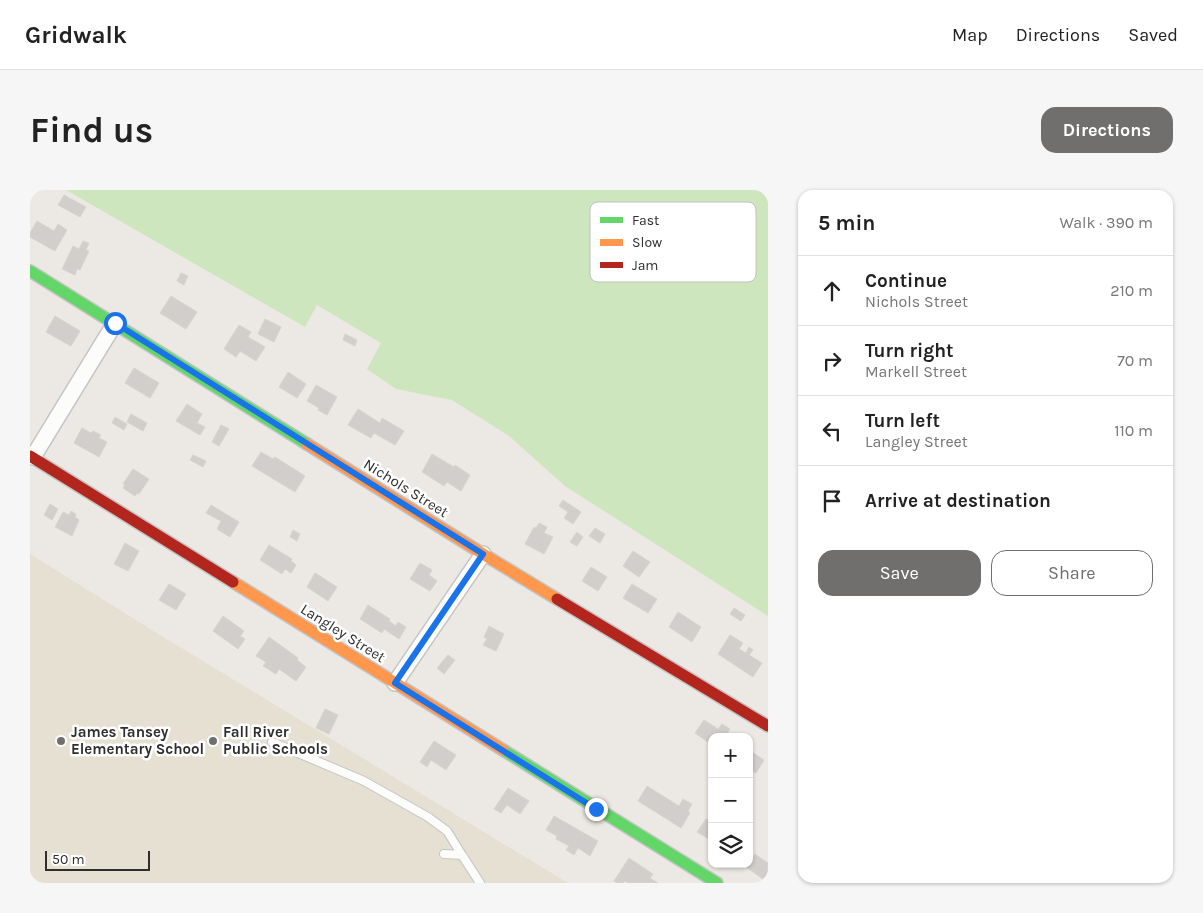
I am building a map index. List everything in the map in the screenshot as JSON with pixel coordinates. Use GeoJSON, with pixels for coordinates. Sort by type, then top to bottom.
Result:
{"type":"FeatureCollection","features":[{"type":"Feature","properties":{"kind":"street","name":"Nichols Street"},"geometry":{"type":"LineString","coordinates":[[30,271],[483,554],[768,726]]}},
{"type":"Feature","properties":{"kind":"street"},"geometry":{"type":"LineString","coordinates":[[31,456],[115,323]]}},
{"type":"Feature","properties":{"kind":"street","name":"Langley Street"},"geometry":{"type":"LineString","coordinates":[[31,456],[717,883]]}},
{"type":"Feature","properties":{"kind":"street"},"geometry":{"type":"LineString","coordinates":[[395,683],[483,554]]}},
{"type":"Feature","properties":{"kind":"lane"},"geometry":{"type":"LineString","coordinates":[[272,742],[364,781],[428,817],[448,831],[480,883]]}},
{"type":"Feature","properties":{"kind":"lane"},"geometry":{"type":"LineString","coordinates":[[444,854],[462,855]]}},
{"type":"Feature","properties":{"kind":"shaded area","name":"Fall River Public Schools"},"geometry":{"type":"Polygon","coordinates":[[[30,554],[152,630],[568,883],[30,883],[30,554]]]}},
{"type":"Feature","properties":{"kind":"green space"},"geometry":{"type":"Polygon","coordinates":[[[66,190],[768,190],[768,616],[565,486],[509,436],[452,400],[396,389],[367,369],[381,343],[317,305],[305,327],[66,190]]]}},
{"type":"Feature","properties":{"kind":"building"},"geometry":{"type":"Polygon","coordinates":[[[64,195],[86,207],[80,217],[58,205],[64,195]]]}},
{"type":"Feature","properties":{"kind":"building"},"geometry":{"type":"Polygon","coordinates":[[[37,221],[54,231],[58,224],[67,230],[55,251],[30,237],[30,233],[37,221]]]}},
{"type":"Feature","properties":{"kind":"building"},"geometry":{"type":"Polygon","coordinates":[[[83,241],[89,243],[86,250],[89,251],[80,270],[77,269],[75,275],[62,269],[73,246],[79,249],[83,241]]]}},
{"type":"Feature","properties":{"kind":"building"},"geometry":{"type":"Polygon","coordinates":[[[181,273],[188,276],[184,285],[177,281],[181,273]]]}},
{"type":"Feature","properties":{"kind":"building"},"geometry":{"type":"Polygon","coordinates":[[[171,296],[197,312],[186,329],[160,313],[171,296]]]}},
{"type":"Feature","properties":{"kind":"building"},"geometry":{"type":"Polygon","coordinates":[[[55,316],[80,331],[71,346],[46,332],[55,316]]]}},
{"type":"Feature","properties":{"kind":"building"},"geometry":{"type":"Polygon","coordinates":[[[265,319],[281,327],[274,342],[258,334],[265,319]]]}},
{"type":"Feature","properties":{"kind":"building"},"geometry":{"type":"Polygon","coordinates":[[[239,325],[251,332],[248,337],[265,347],[256,361],[240,351],[236,357],[224,349],[239,325]]]}},
{"type":"Feature","properties":{"kind":"building"},"geometry":{"type":"Polygon","coordinates":[[[345,334],[357,340],[355,346],[343,340],[345,334]]]}},
{"type":"Feature","properties":{"kind":"building"},"geometry":{"type":"Polygon","coordinates":[[[134,368],[159,383],[150,398],[125,383],[134,368]]]}},
{"type":"Feature","properties":{"kind":"building"},"geometry":{"type":"Polygon","coordinates":[[[288,372],[306,384],[297,398],[279,387],[288,372]]]}},
{"type":"Feature","properties":{"kind":"building"},"geometry":{"type":"Polygon","coordinates":[[[316,385],[337,397],[327,415],[307,401],[316,385]]]}},
{"type":"Feature","properties":{"kind":"building"},"geometry":{"type":"Polygon","coordinates":[[[187,404],[202,414],[197,423],[205,427],[200,435],[176,421],[187,404]]]}},
{"type":"Feature","properties":{"kind":"building"},"geometry":{"type":"Polygon","coordinates":[[[358,409],[380,423],[382,418],[404,431],[395,445],[374,433],[371,438],[348,425],[358,409]]]}},
{"type":"Feature","properties":{"kind":"building"},"geometry":{"type":"Polygon","coordinates":[[[131,414],[147,423],[143,431],[127,422],[131,414]]]}},
{"type":"Feature","properties":{"kind":"building"},"geometry":{"type":"Polygon","coordinates":[[[115,417],[127,424],[124,430],[112,423],[115,417]]]}},
{"type":"Feature","properties":{"kind":"building"},"geometry":{"type":"Polygon","coordinates":[[[221,425],[229,429],[219,446],[212,442],[221,425]]]}},
{"type":"Feature","properties":{"kind":"building"},"geometry":{"type":"Polygon","coordinates":[[[82,428],[91,433],[93,431],[101,435],[99,438],[107,442],[99,457],[74,443],[82,428]]]}},
{"type":"Feature","properties":{"kind":"building"},"geometry":{"type":"Polygon","coordinates":[[[261,452],[273,459],[275,457],[305,476],[295,492],[252,466],[261,452]]]}},
{"type":"Feature","properties":{"kind":"building"},"geometry":{"type":"Polygon","coordinates":[[[432,454],[470,475],[461,491],[447,482],[444,486],[422,472],[432,454]]]}},
{"type":"Feature","properties":{"kind":"building"},"geometry":{"type":"Polygon","coordinates":[[[193,455],[206,461],[203,467],[190,460],[193,455]]]}},
{"type":"Feature","properties":{"kind":"building"},"geometry":{"type":"Polygon","coordinates":[[[133,469],[149,479],[139,494],[137,493],[135,496],[123,488],[125,485],[123,484],[133,469]]]}},
{"type":"Feature","properties":{"kind":"building"},"geometry":{"type":"Polygon","coordinates":[[[563,500],[581,512],[573,524],[564,518],[568,512],[559,506],[563,500]]]}},
{"type":"Feature","properties":{"kind":"building"},"geometry":{"type":"Polygon","coordinates":[[[50,504],[58,509],[52,520],[44,515],[50,504]]]}},
{"type":"Feature","properties":{"kind":"building"},"geometry":{"type":"Polygon","coordinates":[[[211,505],[239,522],[230,537],[217,529],[221,521],[206,513],[211,505]]]}},
{"type":"Feature","properties":{"kind":"building"},"geometry":{"type":"Polygon","coordinates":[[[71,511],[76,514],[75,517],[79,520],[72,536],[55,527],[63,512],[69,515],[71,511]]]}},
{"type":"Feature","properties":{"kind":"building"},"geometry":{"type":"Polygon","coordinates":[[[539,523],[547,527],[544,533],[553,537],[544,554],[525,544],[534,527],[536,528],[539,523]]]}},
{"type":"Feature","properties":{"kind":"building"},"geometry":{"type":"Polygon","coordinates":[[[595,528],[605,534],[600,543],[589,536],[595,528]]]}},
{"type":"Feature","properties":{"kind":"building"},"geometry":{"type":"Polygon","coordinates":[[[293,530],[300,534],[297,541],[290,537],[293,530]]]}},
{"type":"Feature","properties":{"kind":"building"},"geometry":{"type":"Polygon","coordinates":[[[577,532],[583,537],[577,546],[570,542],[577,532]]]}},
{"type":"Feature","properties":{"kind":"building"},"geometry":{"type":"Polygon","coordinates":[[[125,543],[139,551],[128,571],[114,564],[125,543]]]}},
{"type":"Feature","properties":{"kind":"building"},"geometry":{"type":"Polygon","coordinates":[[[269,545],[292,559],[291,561],[296,565],[291,573],[285,569],[282,574],[260,560],[269,545]]]}},
{"type":"Feature","properties":{"kind":"building"},"geometry":{"type":"Polygon","coordinates":[[[633,551],[650,562],[639,577],[623,566],[633,551]]]}},
{"type":"Feature","properties":{"kind":"building"},"geometry":{"type":"Polygon","coordinates":[[[420,563],[432,570],[429,575],[437,581],[430,591],[410,579],[420,563]]]}},
{"type":"Feature","properties":{"kind":"building"},"geometry":{"type":"Polygon","coordinates":[[[591,567],[607,577],[598,591],[582,581],[591,567]]]}},
{"type":"Feature","properties":{"kind":"building"},"geometry":{"type":"Polygon","coordinates":[[[315,573],[337,587],[328,601],[307,587],[315,573]]]}},
{"type":"Feature","properties":{"kind":"building"},"geometry":{"type":"Polygon","coordinates":[[[169,584],[186,594],[176,610],[159,600],[169,584]]]}},
{"type":"Feature","properties":{"kind":"building"},"geometry":{"type":"Polygon","coordinates":[[[632,584],[657,599],[648,613],[623,598],[632,584]]]}},
{"type":"Feature","properties":{"kind":"building"},"geometry":{"type":"Polygon","coordinates":[[[368,605],[390,619],[389,621],[396,626],[398,622],[406,627],[399,639],[384,629],[382,633],[360,619],[368,605]]]}},
{"type":"Feature","properties":{"kind":"building"},"geometry":{"type":"Polygon","coordinates":[[[734,608],[745,615],[741,621],[730,614],[734,608]]]}},
{"type":"Feature","properties":{"kind":"building"},"geometry":{"type":"Polygon","coordinates":[[[678,612],[701,627],[692,642],[669,627],[678,612]]]}},
{"type":"Feature","properties":{"kind":"building"},"geometry":{"type":"Polygon","coordinates":[[[223,616],[244,631],[240,636],[245,639],[238,649],[213,631],[223,616]]]}},
{"type":"Feature","properties":{"kind":"building"},"geometry":{"type":"Polygon","coordinates":[[[489,626],[504,634],[496,651],[483,645],[487,639],[484,637],[489,626]]]}},
{"type":"Feature","properties":{"kind":"building"},"geometry":{"type":"Polygon","coordinates":[[[730,635],[743,643],[739,649],[746,653],[749,647],[753,650],[749,655],[762,663],[753,677],[718,654],[730,635]]]}},
{"type":"Feature","properties":{"kind":"building"},"geometry":{"type":"Polygon","coordinates":[[[269,637],[298,658],[297,660],[306,667],[296,681],[279,669],[276,674],[263,666],[266,662],[256,656],[269,637]]]}},
{"type":"Feature","properties":{"kind":"building"},"geometry":{"type":"Polygon","coordinates":[[[448,655],[455,660],[444,674],[437,668],[448,655]]]}},
{"type":"Feature","properties":{"kind":"building"},"geometry":{"type":"Polygon","coordinates":[[[325,709],[338,715],[329,734],[316,728],[325,709]]]}},
{"type":"Feature","properties":{"kind":"building"},"geometry":{"type":"Polygon","coordinates":[[[704,720],[718,729],[722,724],[730,729],[728,733],[708,733],[708,742],[695,733],[704,720]]]}},
{"type":"Feature","properties":{"kind":"building"},"geometry":{"type":"Polygon","coordinates":[[[434,741],[456,755],[446,770],[431,760],[427,767],[420,762],[434,741]]]}},
{"type":"Feature","properties":{"kind":"building"},"geometry":{"type":"Polygon","coordinates":[[[753,753],[764,760],[756,773],[753,771],[753,753]]]}},
{"type":"Feature","properties":{"kind":"building"},"geometry":{"type":"Polygon","coordinates":[[[647,786],[679,806],[683,799],[692,804],[688,811],[690,813],[681,828],[638,801],[647,786]]]}},
{"type":"Feature","properties":{"kind":"building"},"geometry":{"type":"Polygon","coordinates":[[[508,788],[529,801],[520,814],[507,805],[501,813],[494,809],[508,788]]]}},
{"type":"Feature","properties":{"kind":"building"},"geometry":{"type":"Polygon","coordinates":[[[554,816],[598,841],[590,856],[578,848],[574,855],[566,850],[569,846],[556,839],[557,836],[546,830],[554,816]]]}},
{"type":"Feature","properties":{"kind":"building"},"geometry":{"type":"Polygon","coordinates":[[[706,819],[708,820],[708,839],[697,832],[706,819]]]}},
{"type":"Feature","properties":{"kind":"building"},"geometry":{"type":"Polygon","coordinates":[[[755,854],[768,863],[767,882],[747,868],[753,868],[753,857],[755,854]]]}},
{"type":"Feature","properties":{"kind":"building"},"geometry":{"type":"Polygon","coordinates":[[[629,858],[653,874],[650,878],[658,883],[628,883],[625,881],[617,883],[614,881],[629,858]]]}},
{"type":"Feature","properties":{"kind":"traffic: fast"},"geometry":{"type":"LineString","coordinates":[[30,271],[307,444]]}},
{"type":"Feature","properties":{"kind":"traffic: fast"},"geometry":{"type":"LineString","coordinates":[[503,750],[717,883]]}},
{"type":"Feature","properties":{"kind":"traffic: slow"},"geometry":{"type":"LineString","coordinates":[[307,444],[557,599]]}},
{"type":"Feature","properties":{"kind":"traffic: slow"},"geometry":{"type":"LineString","coordinates":[[233,582],[503,750]]}},
{"type":"Feature","properties":{"kind":"traffic: jam"},"geometry":{"type":"LineString","coordinates":[[30,456],[233,582]]}},
{"type":"Feature","properties":{"kind":"traffic: jam"},"geometry":{"type":"LineString","coordinates":[[557,599],[768,726]]}},
{"type":"Feature","properties":{"kind":"place","name":"James Tansey Elementary School"},"geometry":{"type":"Point","coordinates":[61,741]}},
{"type":"Feature","properties":{"kind":"place","name":"Fall River Public Schools"},"geometry":{"type":"Point","coordinates":[213,741]}},
{"type":"Feature","properties":{"kind":"route"},"geometry":{"type":"LineString","coordinates":[[115,323],[483,554],[395,683],[596,809]]}}]}
